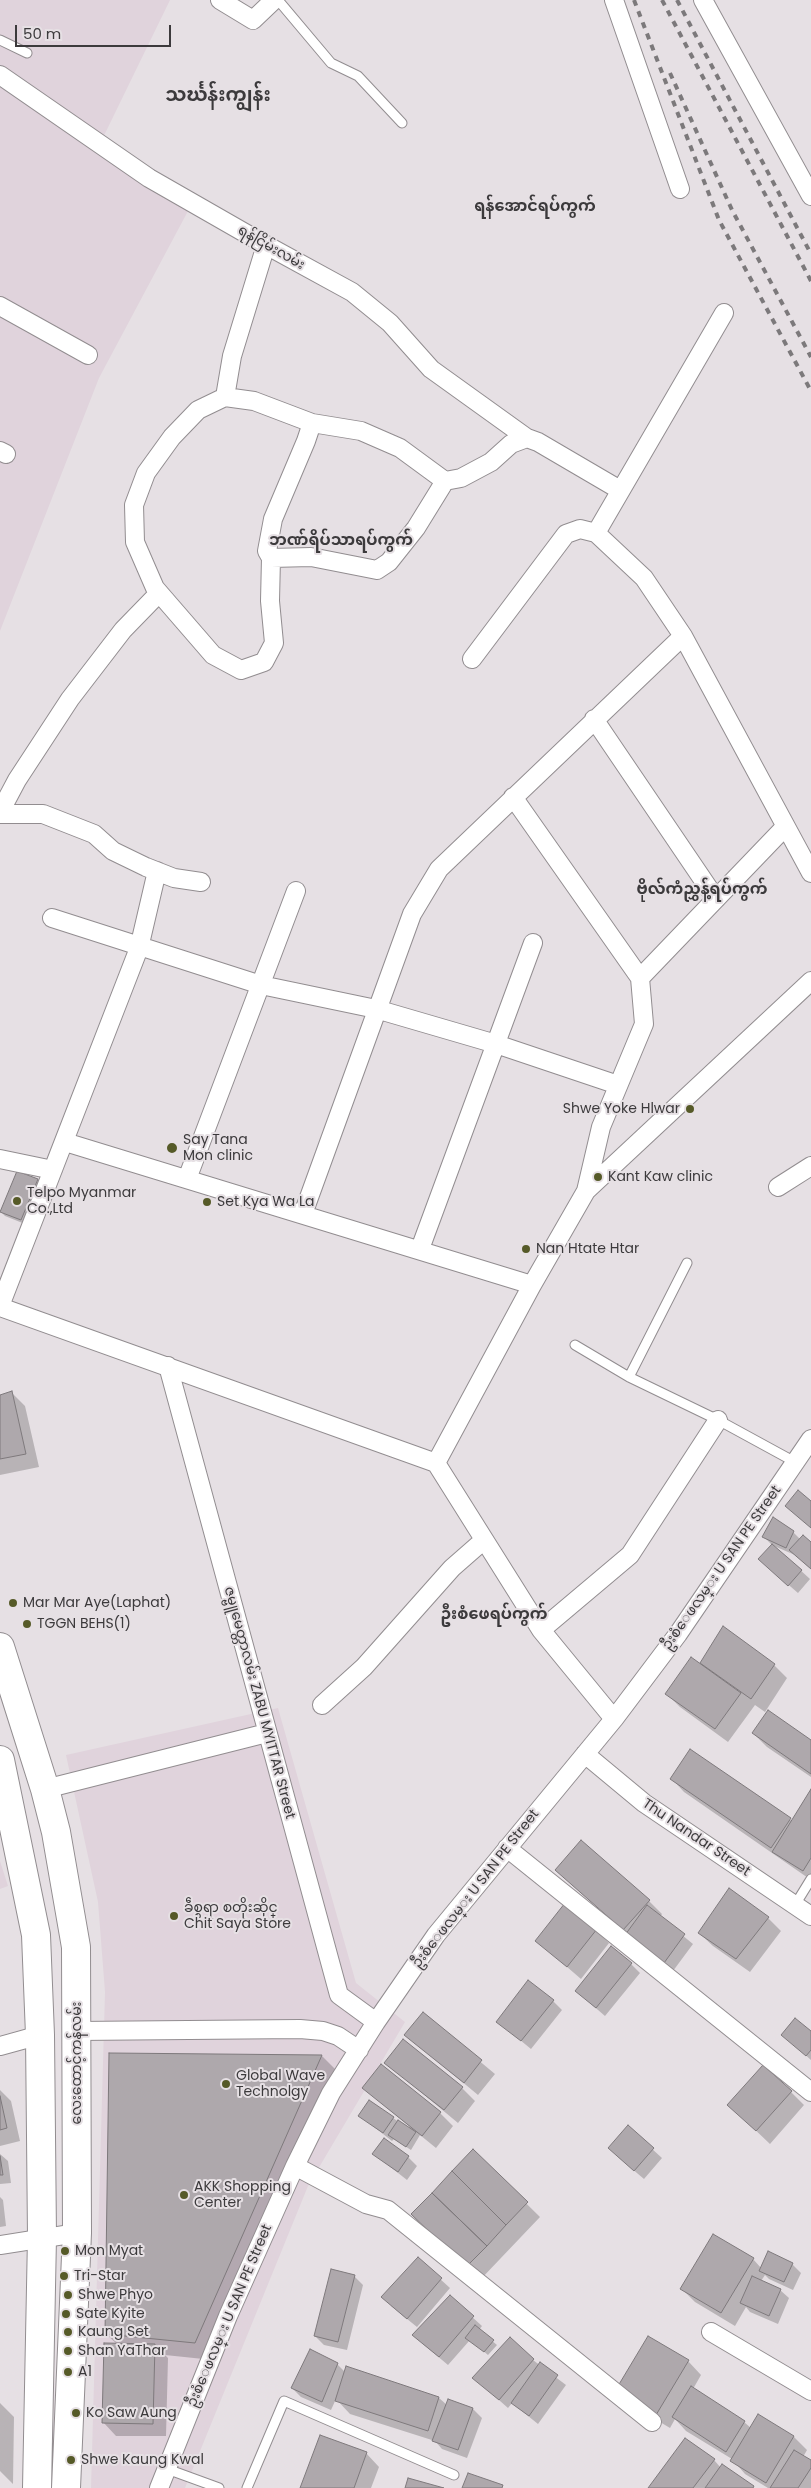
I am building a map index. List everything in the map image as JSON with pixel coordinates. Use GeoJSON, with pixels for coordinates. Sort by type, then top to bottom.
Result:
{"type":"FeatureCollection","features":[{"type":"Feature","properties":{"kind":"main road","name":"လေးထောင့်ကန်လမ်း"},"geometry":{"type":"LineString","coordinates":[[0,1647],[32,1746],[56,1832],[76,1947],[77,2233],[66,2488]]}},
{"type":"Feature","properties":{"kind":"main road"},"geometry":{"type":"LineString","coordinates":[[0,1755],[32,1746]]}},
{"type":"Feature","properties":{"kind":"main road"},"geometry":{"type":"LineString","coordinates":[[0,1760],[36,1936],[40,2034],[42,2237],[37,2488]]}},
{"type":"Feature","properties":{"kind":"street"},"geometry":{"type":"LineString","coordinates":[[220,0],[253,20],[274,0]]}},
{"type":"Feature","properties":{"kind":"street"},"geometry":{"type":"LineString","coordinates":[[614,0],[680,189]]}},
{"type":"Feature","properties":{"kind":"street"},"geometry":{"type":"LineString","coordinates":[[703,0],[811,196]]}},
{"type":"Feature","properties":{"kind":"street","name":"ရန်ငြိမ်းလမ်း"},"geometry":{"type":"LineString","coordinates":[[0,75],[149,178],[266,246],[352,292],[390,323],[431,370],[527,438],[538,442],[620,490]]}},
{"type":"Feature","properties":{"kind":"street"},"geometry":{"type":"LineString","coordinates":[[225,398],[232,356],[266,246]]}},
{"type":"Feature","properties":{"kind":"street"},"geometry":{"type":"LineString","coordinates":[[0,306],[88,355]]}},
{"type":"Feature","properties":{"kind":"street"},"geometry":{"type":"LineString","coordinates":[[596,533],[724,313]]}},
{"type":"Feature","properties":{"kind":"street"},"geometry":{"type":"LineString","coordinates":[[312,422],[306,441],[273,519],[268,551],[271,558],[270,601],[274,643],[264,662],[241,670],[213,655],[159,593],[135,542],[134,505],[146,473],[172,437],[198,410],[225,398],[254,401],[312,422],[361,431],[400,448],[444,481],[461,478],[491,462],[511,444],[527,438]]}},
{"type":"Feature","properties":{"kind":"street"},"geometry":{"type":"LineString","coordinates":[[271,558],[311,557],[377,570],[389,562],[416,528],[444,481]]}},
{"type":"Feature","properties":{"kind":"street"},"geometry":{"type":"LineString","coordinates":[[472,659],[566,534],[580,530],[596,533],[644,578],[683,636],[811,873]]}},
{"type":"Feature","properties":{"kind":"street"},"geometry":{"type":"LineString","coordinates":[[159,593],[123,630],[70,699],[16,780],[0,813],[43,814],[94,834],[113,851],[157,871],[174,878],[201,882]]}},
{"type":"Feature","properties":{"kind":"street"},"geometry":{"type":"LineString","coordinates":[[303,1214],[412,914],[439,869],[513,796],[683,636]]}},
{"type":"Feature","properties":{"kind":"street"},"geometry":{"type":"LineString","coordinates":[[594,720],[716,899]]}},
{"type":"Feature","properties":{"kind":"street"},"geometry":{"type":"LineString","coordinates":[[436,1463],[532,1285],[586,1191],[601,1127],[644,1024],[640,978],[513,796]]}},
{"type":"Feature","properties":{"kind":"street"},"geometry":{"type":"LineString","coordinates":[[640,978],[785,827]]}},
{"type":"Feature","properties":{"kind":"street"},"geometry":{"type":"LineString","coordinates":[[157,871],[139,948],[0,1306],[436,1463],[541,1630],[614,1719]]}},
{"type":"Feature","properties":{"kind":"street"},"geometry":{"type":"LineString","coordinates":[[187,1179],[296,891]]}},
{"type":"Feature","properties":{"kind":"street"},"geometry":{"type":"LineString","coordinates":[[52,918],[139,948],[261,985],[376,1009],[496,1044],[618,1085]]}},
{"type":"Feature","properties":{"kind":"street"},"geometry":{"type":"LineString","coordinates":[[420,1250],[533,943]]}},
{"type":"Feature","properties":{"kind":"street"},"geometry":{"type":"LineString","coordinates":[[586,1191],[811,981]]}},
{"type":"Feature","properties":{"kind":"street"},"geometry":{"type":"LineString","coordinates":[[65,1142],[532,1285]]}},
{"type":"Feature","properties":{"kind":"street"},"geometry":{"type":"LineString","coordinates":[[0,1159],[53,1170]]}},
{"type":"Feature","properties":{"kind":"street"},"geometry":{"type":"LineString","coordinates":[[778,1187],[811,1166]]}},
{"type":"Feature","properties":{"kind":"street","name":"ဇမ္ဗူမေတ္တာလမ်း ZABU MYITTAR Street"},"geometry":{"type":"LineString","coordinates":[[168,1366],[339,1995],[376,2022]]}},
{"type":"Feature","properties":{"kind":"street"},"geometry":{"type":"LineString","coordinates":[[541,1630],[630,1555],[718,1420]]}},
{"type":"Feature","properties":{"kind":"street","name":"ဦးစံေဖလမ္း U SAN PE Street"},"geometry":{"type":"LineString","coordinates":[[159,2488],[228,2316],[295,2166],[331,2093],[376,2022],[436,1935],[614,1719],[678,1634],[811,1439]]}},
{"type":"Feature","properties":{"kind":"street"},"geometry":{"type":"LineString","coordinates":[[322,1705],[364,1667],[452,1568],[484,1540]]}},
{"type":"Feature","properties":{"kind":"street"},"geometry":{"type":"LineString","coordinates":[[45,1789],[267,1733]]}},
{"type":"Feature","properties":{"kind":"street","name":"Thu Nandar Street"},"geometry":{"type":"LineString","coordinates":[[585,1754],[644,1803],[811,1916]]}},
{"type":"Feature","properties":{"kind":"street"},"geometry":{"type":"LineString","coordinates":[[507,1848],[811,2092]]}},
{"type":"Feature","properties":{"kind":"street"},"geometry":{"type":"LineString","coordinates":[[76,2031],[323,2030],[338,2036],[359,2050]]}},
{"type":"Feature","properties":{"kind":"street"},"geometry":{"type":"LineString","coordinates":[[0,2046],[40,2034]]}},
{"type":"Feature","properties":{"kind":"street"},"geometry":{"type":"LineString","coordinates":[[295,2166],[366,2204],[388,2210],[652,2422]]}},
{"type":"Feature","properties":{"kind":"street"},"geometry":{"type":"LineString","coordinates":[[0,2245],[77,2233]]}},
{"type":"Feature","properties":{"kind":"street"},"geometry":{"type":"LineString","coordinates":[[711,2332],[811,2391]]}},
{"type":"Feature","properties":{"kind":"lane"},"geometry":{"type":"LineString","coordinates":[[278,0],[331,63],[358,76],[402,123]]}},
{"type":"Feature","properties":{"kind":"lane"},"geometry":{"type":"LineString","coordinates":[[0,40],[26,53]]}},
{"type":"Feature","properties":{"kind":"lane"},"geometry":{"type":"LineString","coordinates":[[629,1376],[687,1263]]}},
{"type":"Feature","properties":{"kind":"lane"},"geometry":{"type":"LineString","coordinates":[[574,1345],[629,1376],[718,1420],[795,1462]]}},
{"type":"Feature","properties":{"kind":"lane"},"geometry":{"type":"LineString","coordinates":[[795,1905],[811,1879]]}},
{"type":"Feature","properties":{"kind":"lane"},"geometry":{"type":"LineString","coordinates":[[248,2488],[284,2401],[454,2475]]}},
{"type":"Feature","properties":{"kind":"lane"},"geometry":{"type":"LineString","coordinates":[[167,2469],[219,2488]]}},
{"type":"Feature","properties":{"kind":"shaded area"},"geometry":{"type":"Polygon","coordinates":[[[0,0],[170,0],[96,152],[188,211],[99,378],[0,631],[0,0]]]}},
{"type":"Feature","properties":{"kind":"shaded area"},"geometry":{"type":"Polygon","coordinates":[[[278,1708],[356,1983],[405,2022],[308,2186],[185,2488],[91,2488],[105,1992],[98,1902],[66,1755],[278,1708]]]}},
{"type":"Feature","properties":{"kind":"shaded area"},"geometry":{"type":"Polygon","coordinates":[[[0,1861],[8,1886],[0,1889],[0,1861]]]}},
{"type":"Feature","properties":{"kind":"building","name":"Telpo Myanmar Co.,Ltd"},"geometry":{"type":"Polygon","coordinates":[[[17,1171],[38,1179],[21,1220],[0,1212],[17,1171]]]}},
{"type":"Feature","properties":{"kind":"building"},"geometry":{"type":"Polygon","coordinates":[[[12,1391],[26,1454],[0,1459],[0,1395],[12,1391]]]}},
{"type":"Feature","properties":{"kind":"building"},"geometry":{"type":"Polygon","coordinates":[[[798,1490],[811,1501],[811,1528],[785,1506],[798,1490]]]}},
{"type":"Feature","properties":{"kind":"building"},"geometry":{"type":"Polygon","coordinates":[[[773,1517],[794,1531],[786,1548],[762,1537],[773,1517]]]}},
{"type":"Feature","properties":{"kind":"building"},"geometry":{"type":"Polygon","coordinates":[[[803,1535],[811,1542],[811,1569],[789,1550],[803,1535]]]}},
{"type":"Feature","properties":{"kind":"building"},"geometry":{"type":"Polygon","coordinates":[[[772,1544],[802,1570],[788,1586],[758,1559],[772,1544]]]}},
{"type":"Feature","properties":{"kind":"building"},"geometry":{"type":"Polygon","coordinates":[[[723,1626],[775,1664],[751,1699],[700,1663],[723,1626]]]}},
{"type":"Feature","properties":{"kind":"building"},"geometry":{"type":"Polygon","coordinates":[[[691,1657],[741,1693],[715,1729],[665,1694],[691,1657]]]}},
{"type":"Feature","properties":{"kind":"building"},"geometry":{"type":"Polygon","coordinates":[[[768,1710],[811,1740],[811,1774],[752,1733],[768,1710]]]}},
{"type":"Feature","properties":{"kind":"building"},"geometry":{"type":"Polygon","coordinates":[[[690,1749],[791,1818],[771,1848],[670,1779],[690,1749]]]}},
{"type":"Feature","properties":{"kind":"building"},"geometry":{"type":"Polygon","coordinates":[[[811,1789],[811,1858],[803,1871],[772,1852],[811,1789]]]}},
{"type":"Feature","properties":{"kind":"building"},"geometry":{"type":"Polygon","coordinates":[[[581,1840],[650,1900],[623,1930],[555,1870],[581,1840]]]}},
{"type":"Feature","properties":{"kind":"building"},"geometry":{"type":"Polygon","coordinates":[[[729,1888],[769,1917],[736,1959],[698,1933],[729,1888]]]}},
{"type":"Feature","properties":{"kind":"building"},"geometry":{"type":"Polygon","coordinates":[[[565,1903],[597,1929],[567,1967],[535,1941],[565,1903]]]}},
{"type":"Feature","properties":{"kind":"building"},"geometry":{"type":"Polygon","coordinates":[[[647,1905],[685,1934],[664,1963],[625,1935],[647,1905]]]}},
{"type":"Feature","properties":{"kind":"building"},"geometry":{"type":"Polygon","coordinates":[[[611,1946],[632,1963],[596,2008],[575,1991],[611,1946]]]}},
{"type":"Feature","properties":{"kind":"building"},"geometry":{"type":"Polygon","coordinates":[[[528,1980],[554,2000],[521,2041],[496,2022],[528,1980]]]}},
{"type":"Feature","properties":{"kind":"building"},"geometry":{"type":"Polygon","coordinates":[[[423,2012],[482,2060],[464,2083],[404,2035],[423,2012]]]}},
{"type":"Feature","properties":{"kind":"building"},"geometry":{"type":"Polygon","coordinates":[[[795,2018],[811,2031],[811,2050],[806,2056],[781,2035],[795,2018]]]}},
{"type":"Feature","properties":{"kind":"building"},"geometry":{"type":"Polygon","coordinates":[[[403,2039],[463,2087],[444,2110],[384,2063],[403,2039]]]}},
{"type":"Feature","properties":{"kind":"building","name":"AKK Shopping Center"},"geometry":{"type":"Polygon","coordinates":[[[109,2053],[322,2055],[195,2343],[105,2334],[109,2053]]]}},
{"type":"Feature","properties":{"kind":"building"},"geometry":{"type":"Polygon","coordinates":[[[381,2064],[441,2112],[422,2136],[362,2088],[381,2064]]]}},
{"type":"Feature","properties":{"kind":"building"},"geometry":{"type":"Polygon","coordinates":[[[763,2065],[792,2091],[756,2131],[727,2105],[763,2065]]]}},
{"type":"Feature","properties":{"kind":"building"},"geometry":{"type":"Polygon","coordinates":[[[0,2096],[7,2128],[0,2130],[0,2096]]]}},
{"type":"Feature","properties":{"kind":"building"},"geometry":{"type":"Polygon","coordinates":[[[369,2100],[394,2117],[383,2133],[358,2116],[369,2100]]]}},
{"type":"Feature","properties":{"kind":"building"},"geometry":{"type":"Polygon","coordinates":[[[398,2120],[416,2132],[406,2147],[388,2135],[398,2120]]]}},
{"type":"Feature","properties":{"kind":"building"},"geometry":{"type":"Polygon","coordinates":[[[628,2125],[654,2148],[634,2171],[608,2148],[628,2125]]]}},
{"type":"Feature","properties":{"kind":"building"},"geometry":{"type":"Polygon","coordinates":[[[384,2138],[409,2156],[398,2172],[372,2154],[384,2138]]]}},
{"type":"Feature","properties":{"kind":"building"},"geometry":{"type":"Polygon","coordinates":[[[473,2149],[528,2202],[506,2225],[452,2171],[473,2149]]]}},
{"type":"Feature","properties":{"kind":"building"},"geometry":{"type":"Polygon","coordinates":[[[0,2156],[3,2175],[0,2175],[0,2156]]]}},
{"type":"Feature","properties":{"kind":"building"},"geometry":{"type":"Polygon","coordinates":[[[452,2171],[506,2225],[487,2246],[432,2193],[452,2171]]]}},
{"type":"Feature","properties":{"kind":"building"},"geometry":{"type":"Polygon","coordinates":[[[432,2193],[487,2246],[466,2267],[411,2214],[432,2193]]]}},
{"type":"Feature","properties":{"kind":"building"},"geometry":{"type":"Polygon","coordinates":[[[713,2234],[754,2258],[721,2313],[680,2289],[713,2234]]]}},
{"type":"Feature","properties":{"kind":"building"},"geometry":{"type":"Polygon","coordinates":[[[768,2251],[793,2263],[784,2282],[759,2271],[768,2251]]]}},
{"type":"Feature","properties":{"kind":"building"},"geometry":{"type":"Polygon","coordinates":[[[418,2257],[442,2278],[407,2319],[381,2297],[418,2257]]]}},
{"type":"Feature","properties":{"kind":"building"},"geometry":{"type":"Polygon","coordinates":[[[331,2269],[355,2275],[338,2342],[314,2336],[331,2269]]]}},
{"type":"Feature","properties":{"kind":"building"},"geometry":{"type":"Polygon","coordinates":[[[752,2276],[781,2289],[769,2316],[740,2303],[752,2276]]]}},
{"type":"Feature","properties":{"kind":"building"},"geometry":{"type":"Polygon","coordinates":[[[450,2295],[474,2316],[439,2357],[412,2335],[450,2295]]]}},
{"type":"Feature","properties":{"kind":"building"},"geometry":{"type":"Polygon","coordinates":[[[475,2325],[494,2340],[484,2352],[465,2338],[475,2325]]]}},
{"type":"Feature","properties":{"kind":"building"},"geometry":{"type":"Polygon","coordinates":[[[648,2336],[689,2360],[656,2415],[615,2391],[648,2336]]]}},
{"type":"Feature","properties":{"kind":"building"},"geometry":{"type":"Polygon","coordinates":[[[510,2337],[534,2359],[499,2400],[472,2378],[510,2337]]]}},
{"type":"Feature","properties":{"kind":"building"},"geometry":{"type":"Polygon","coordinates":[[[104,2343],[155,2344],[153,2424],[102,2423],[104,2343]]]}},
{"type":"Feature","properties":{"kind":"building"},"geometry":{"type":"Polygon","coordinates":[[[310,2349],[338,2363],[322,2402],[291,2388],[310,2349]]]}},
{"type":"Feature","properties":{"kind":"building"},"geometry":{"type":"Polygon","coordinates":[[[540,2362],[558,2375],[529,2416],[511,2403],[540,2362]]]}},
{"type":"Feature","properties":{"kind":"building"},"geometry":{"type":"Polygon","coordinates":[[[346,2366],[439,2397],[428,2431],[335,2401],[346,2366]]]}},
{"type":"Feature","properties":{"kind":"building"},"geometry":{"type":"Polygon","coordinates":[[[691,2386],[745,2421],[726,2452],[672,2417],[691,2386]]]}},
{"type":"Feature","properties":{"kind":"building"},"geometry":{"type":"Polygon","coordinates":[[[448,2399],[473,2408],[458,2450],[432,2441],[448,2399]]]}},
{"type":"Feature","properties":{"kind":"building"},"geometry":{"type":"Polygon","coordinates":[[[758,2414],[794,2436],[766,2483],[730,2461],[758,2414]]]}},
{"type":"Feature","properties":{"kind":"building"},"geometry":{"type":"Polygon","coordinates":[[[320,2435],[367,2452],[354,2488],[300,2488],[320,2435]]]}},
{"type":"Feature","properties":{"kind":"building"},"geometry":{"type":"Polygon","coordinates":[[[685,2438],[715,2459],[693,2488],[648,2488],[685,2438]]]}},
{"type":"Feature","properties":{"kind":"building"},"geometry":{"type":"Polygon","coordinates":[[[794,2450],[811,2460],[811,2468],[798,2488],[770,2488],[794,2450]]]}},
{"type":"Feature","properties":{"kind":"building"},"geometry":{"type":"Polygon","coordinates":[[[722,2464],[754,2486],[753,2488],[705,2488],[722,2464]]]}},
{"type":"Feature","properties":{"kind":"building"},"geometry":{"type":"Polygon","coordinates":[[[468,2473],[503,2485],[502,2488],[462,2488],[468,2473]]]}},
{"type":"Feature","properties":{"kind":"building"},"geometry":{"type":"Polygon","coordinates":[[[408,2478],[444,2488],[405,2488],[408,2478]]]}},
{"type":"Feature","properties":{"kind":"railway"},"geometry":{"type":"LineString","coordinates":[[634,0],[719,220],[811,391]]}},
{"type":"Feature","properties":{"kind":"railway"},"geometry":{"type":"LineString","coordinates":[[662,0],[811,281]]}},
{"type":"Feature","properties":{"kind":"railway"},"geometry":{"type":"LineString","coordinates":[[677,0],[811,254]]}},
{"type":"Feature","properties":{"kind":"railway"},"geometry":{"type":"LineString","coordinates":[[670,73],[732,210],[811,357]]}},
{"type":"Feature","properties":{"kind":"place","name":"Shwe Yoke Hlwar"},"geometry":{"type":"Point","coordinates":[690,1109]}},
{"type":"Feature","properties":{"kind":"place","name":"Say Tana Mon clinic"},"geometry":{"type":"Point","coordinates":[172,1148]}},
{"type":"Feature","properties":{"kind":"place","name":"Kant Kaw clinic"},"geometry":{"type":"Point","coordinates":[598,1177]}},
{"type":"Feature","properties":{"kind":"place","name":"Telpo Myanmar Co.,Ltd"},"geometry":{"type":"Point","coordinates":[17,1201]}},
{"type":"Feature","properties":{"kind":"place","name":"Set Kya Wa La"},"geometry":{"type":"Point","coordinates":[207,1202]}},
{"type":"Feature","properties":{"kind":"place","name":"Nan Htate Htar"},"geometry":{"type":"Point","coordinates":[526,1249]}},
{"type":"Feature","properties":{"kind":"place","name":"Mar Mar Aye(Laphat)"},"geometry":{"type":"Point","coordinates":[13,1603]}},
{"type":"Feature","properties":{"kind":"place","name":"TGGN BEHS(1)"},"geometry":{"type":"Point","coordinates":[27,1624]}},
{"type":"Feature","properties":{"kind":"place","name":"ခဵစ္စရာ စတိုးဆိုင္ Chit Saya Store"},"geometry":{"type":"Point","coordinates":[174,1916]}},
{"type":"Feature","properties":{"kind":"place","name":"Global Wave Technolgy"},"geometry":{"type":"Point","coordinates":[226,2084]}},
{"type":"Feature","properties":{"kind":"place","name":"AKK Shopping Center"},"geometry":{"type":"Point","coordinates":[184,2195]}},
{"type":"Feature","properties":{"kind":"place","name":"Mon Myat"},"geometry":{"type":"Point","coordinates":[65,2251]}},
{"type":"Feature","properties":{"kind":"place","name":"Tri-Star"},"geometry":{"type":"Point","coordinates":[64,2276]}},
{"type":"Feature","properties":{"kind":"place","name":"Shwe Phyo"},"geometry":{"type":"Point","coordinates":[68,2295]}},
{"type":"Feature","properties":{"kind":"place","name":"Sate Kyite"},"geometry":{"type":"Point","coordinates":[66,2314]}},
{"type":"Feature","properties":{"kind":"place","name":"Kaung Set"},"geometry":{"type":"Point","coordinates":[68,2332]}},
{"type":"Feature","properties":{"kind":"place","name":"Shan YaThar"},"geometry":{"type":"Point","coordinates":[68,2351]}},
{"type":"Feature","properties":{"kind":"place","name":"A1"},"geometry":{"type":"Point","coordinates":[68,2372]}},
{"type":"Feature","properties":{"kind":"place","name":"Ko Saw Aung"},"geometry":{"type":"Point","coordinates":[76,2413]}},
{"type":"Feature","properties":{"kind":"place","name":"Shwe Kaung Kwal"},"geometry":{"type":"Point","coordinates":[71,2460]}},
{"type":"Feature","properties":{"kind":"district","name":"သင်္ဃန်းကျွန်း"},"geometry":{"type":"Point","coordinates":[218,96]}},
{"type":"Feature","properties":{"kind":"district","name":"ရန်အောင်ရပ်ကွက်"},"geometry":{"type":"Point","coordinates":[535,207]}},
{"type":"Feature","properties":{"kind":"district","name":"ဘဏ်ရိပ်သာရပ်ကွက်"},"geometry":{"type":"Point","coordinates":[341,541]}},
{"type":"Feature","properties":{"kind":"district","name":"ဗိုလ်ကံညွှန့်ရပ်ကွက်"},"geometry":{"type":"Point","coordinates":[702,890]}},
{"type":"Feature","properties":{"kind":"district","name":"ဦးစံဖေရပ်ကွက်"},"geometry":{"type":"Point","coordinates":[494,1615]}}]}
